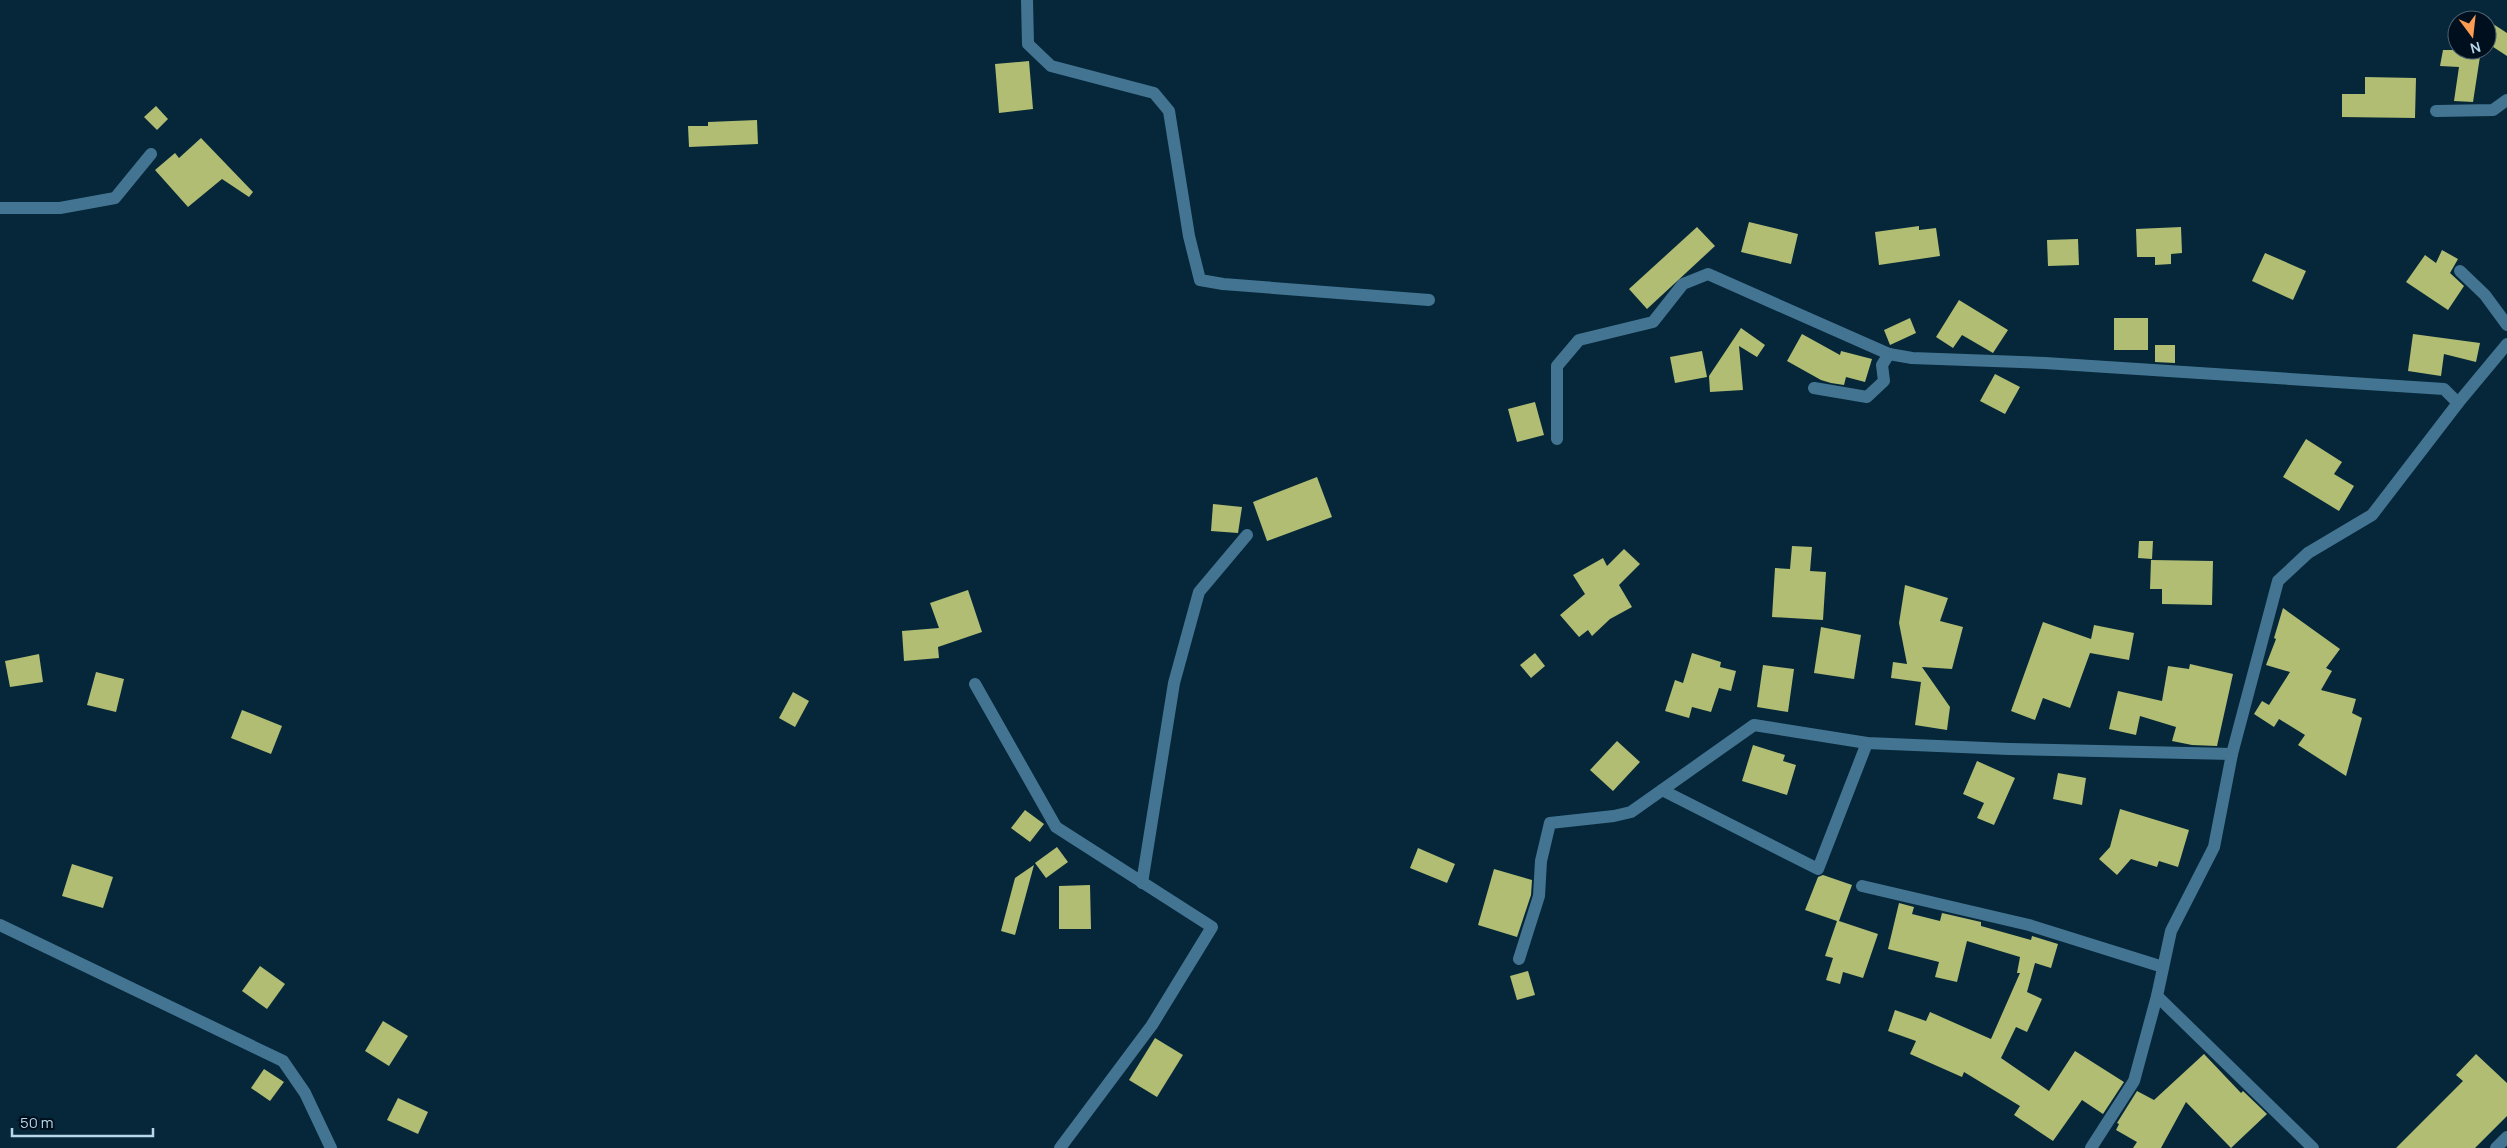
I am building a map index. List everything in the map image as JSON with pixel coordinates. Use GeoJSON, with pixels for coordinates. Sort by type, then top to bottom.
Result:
{"type":"FeatureCollection","features":[{"type":"Feature","properties":{"kind":"street"},"geometry":{"type":"LineString","coordinates":[[1027,0],[1028,44],[1051,66],[1154,93],[1170,111],[1189,236],[1200,280],[1223,284],[1429,300]]}},
{"type":"Feature","properties":{"kind":"street"},"geometry":{"type":"LineString","coordinates":[[2436,111],[2492,110],[2507,100]]}},
{"type":"Feature","properties":{"kind":"street"},"geometry":{"type":"LineString","coordinates":[[0,208],[60,208],[115,198],[151,154]]}},
{"type":"Feature","properties":{"kind":"street"},"geometry":{"type":"LineString","coordinates":[[2460,271],[2485,295],[2507,325]]}},
{"type":"Feature","properties":{"kind":"street"},"geometry":{"type":"LineString","coordinates":[[1557,439],[1557,366],[1579,340],[1653,322],[1683,284],[1708,274],[1889,354],[1912,358],[2045,363],[2444,389],[2458,403]]}},
{"type":"Feature","properties":{"kind":"street"},"geometry":{"type":"LineString","coordinates":[[2091,1148],[2134,1081],[2157,996],[2171,931],[2214,847],[2232,754],[2278,581],[2308,553],[2372,515],[2458,403],[2507,344]]}},
{"type":"Feature","properties":{"kind":"street"},"geometry":{"type":"LineString","coordinates":[[1814,388],[1867,398],[1884,381],[1882,365],[1889,354]]}},
{"type":"Feature","properties":{"kind":"street"},"geometry":{"type":"LineString","coordinates":[[1142,882],[1174,684],[1199,592],[1247,535]]}},
{"type":"Feature","properties":{"kind":"street"},"geometry":{"type":"LineString","coordinates":[[975,684],[1056,827],[1212,927],[1152,1025],[1060,1148]]}},
{"type":"Feature","properties":{"kind":"street"},"geometry":{"type":"LineString","coordinates":[[1519,958],[1539,896],[1541,862],[1550,823],[1614,816],[1631,812],[1754,725],[1867,743],[2009,750],[2232,754]]}},
{"type":"Feature","properties":{"kind":"street"},"geometry":{"type":"LineString","coordinates":[[1662,790],[1818,869],[1867,743]]}},
{"type":"Feature","properties":{"kind":"street"},"geometry":{"type":"LineString","coordinates":[[1862,886],[2029,925],[2163,967]]}},
{"type":"Feature","properties":{"kind":"street"},"geometry":{"type":"LineString","coordinates":[[0,925],[284,1061],[305,1093],[331,1148]]}},
{"type":"Feature","properties":{"kind":"street"},"geometry":{"type":"LineString","coordinates":[[2157,996],[2313,1148]]}},
{"type":"Feature","properties":{"kind":"street"},"geometry":{"type":"LineString","coordinates":[[2496,1148],[2507,1137]]}},
{"type":"Feature","properties":{"kind":"building"},"geometry":{"type":"Polygon","coordinates":[[[2497,26],[2507,33],[2507,56],[2497,50],[2497,26]]]}},
{"type":"Feature","properties":{"kind":"building"},"geometry":{"type":"Polygon","coordinates":[[[2443,50],[2447,50],[2447,60],[2479,60],[2473,102],[2454,101],[2459,67],[2440,66],[2443,50]]]}},
{"type":"Feature","properties":{"kind":"building"},"geometry":{"type":"Polygon","coordinates":[[[1029,61],[1033,109],[999,113],[995,64],[1029,61]]]}},
{"type":"Feature","properties":{"kind":"building"},"geometry":{"type":"Polygon","coordinates":[[[2365,77],[2416,78],[2415,118],[2342,117],[2342,94],[2365,94],[2365,77]]]}},
{"type":"Feature","properties":{"kind":"building"},"geometry":{"type":"Polygon","coordinates":[[[156,106],[168,119],[157,130],[144,117],[156,106]]]}},
{"type":"Feature","properties":{"kind":"building"},"geometry":{"type":"Polygon","coordinates":[[[757,120],[758,144],[689,147],[688,126],[708,126],[708,122],[757,120]]]}},
{"type":"Feature","properties":{"kind":"building"},"geometry":{"type":"Polygon","coordinates":[[[201,138],[253,192],[249,197],[222,179],[188,207],[155,170],[175,153],[179,158],[201,138]]]}},
{"type":"Feature","properties":{"kind":"building"},"geometry":{"type":"Polygon","coordinates":[[[1749,222],[1798,234],[1791,264],[1741,252],[1749,222]]]}},
{"type":"Feature","properties":{"kind":"building"},"geometry":{"type":"Polygon","coordinates":[[[1919,226],[1919,230],[1936,228],[1940,256],[1879,265],[1875,232],[1919,226]]]}},
{"type":"Feature","properties":{"kind":"building"},"geometry":{"type":"Polygon","coordinates":[[[1697,227],[1715,246],[1647,309],[1629,289],[1697,227]]]}},
{"type":"Feature","properties":{"kind":"building"},"geometry":{"type":"Polygon","coordinates":[[[2181,227],[2182,253],[2171,254],[2171,264],[2155,265],[2155,257],[2137,257],[2136,229],[2181,227]]]}},
{"type":"Feature","properties":{"kind":"building"},"geometry":{"type":"Polygon","coordinates":[[[2078,239],[2079,265],[2048,266],[2047,240],[2078,239]]]}},
{"type":"Feature","properties":{"kind":"building"},"geometry":{"type":"Polygon","coordinates":[[[2442,250],[2458,259],[2450,273],[2464,286],[2448,310],[2406,282],[2425,255],[2436,263],[2442,250]]]}},
{"type":"Feature","properties":{"kind":"building"},"geometry":{"type":"Polygon","coordinates":[[[2265,253],[2306,271],[2293,300],[2252,281],[2265,253]]]}},
{"type":"Feature","properties":{"kind":"building"},"geometry":{"type":"Polygon","coordinates":[[[1959,300],[2008,330],[1993,353],[1962,335],[1953,348],[1936,337],[1959,300]]]}},
{"type":"Feature","properties":{"kind":"building"},"geometry":{"type":"Polygon","coordinates":[[[1910,318],[1916,333],[1890,345],[1884,330],[1910,318]]]}},
{"type":"Feature","properties":{"kind":"building"},"geometry":{"type":"Polygon","coordinates":[[[2114,318],[2148,318],[2148,350],[2114,350],[2114,318]]]}},
{"type":"Feature","properties":{"kind":"building"},"geometry":{"type":"Polygon","coordinates":[[[1741,328],[1765,345],[1757,357],[1739,346],[1743,390],[1710,392],[1709,376],[1741,328]]]}},
{"type":"Feature","properties":{"kind":"building"},"geometry":{"type":"Polygon","coordinates":[[[1802,334],[1840,355],[1841,351],[1872,359],[1865,382],[1846,377],[1844,385],[1831,383],[1821,380],[1787,361],[1802,334]]]}},
{"type":"Feature","properties":{"kind":"building"},"geometry":{"type":"Polygon","coordinates":[[[2413,334],[2480,343],[2476,362],[2444,354],[2441,376],[2408,371],[2413,334]]]}},
{"type":"Feature","properties":{"kind":"building"},"geometry":{"type":"Polygon","coordinates":[[[2155,345],[2175,345],[2175,363],[2155,362],[2155,345]]]}},
{"type":"Feature","properties":{"kind":"building"},"geometry":{"type":"Polygon","coordinates":[[[1702,351],[1707,377],[1675,383],[1670,357],[1702,351]]]}},
{"type":"Feature","properties":{"kind":"building"},"geometry":{"type":"Polygon","coordinates":[[[1995,374],[2020,387],[2005,414],[1980,401],[1995,374]]]}},
{"type":"Feature","properties":{"kind":"building"},"geometry":{"type":"Polygon","coordinates":[[[1535,402],[1544,435],[1517,442],[1508,409],[1535,402]]]}},
{"type":"Feature","properties":{"kind":"building"},"geometry":{"type":"Polygon","coordinates":[[[2306,439],[2342,462],[2334,474],[2354,486],[2339,511],[2283,477],[2306,439]]]}},
{"type":"Feature","properties":{"kind":"building"},"geometry":{"type":"Polygon","coordinates":[[[1317,477],[1332,517],[1267,541],[1253,502],[1317,477]]]}},
{"type":"Feature","properties":{"kind":"building"},"geometry":{"type":"Polygon","coordinates":[[[1213,504],[1242,507],[1238,533],[1211,531],[1213,504]]]}},
{"type":"Feature","properties":{"kind":"building"},"geometry":{"type":"Polygon","coordinates":[[[2139,541],[2153,541],[2152,559],[2138,558],[2139,541]]]}},
{"type":"Feature","properties":{"kind":"building"},"geometry":{"type":"Polygon","coordinates":[[[1792,546],[1812,547],[1810,571],[1826,572],[1823,620],[1772,617],[1775,568],[1790,569],[1792,546]]]}},
{"type":"Feature","properties":{"kind":"building"},"geometry":{"type":"Polygon","coordinates":[[[1624,549],[1640,564],[1619,585],[1632,607],[1610,619],[1592,636],[1588,630],[1579,637],[1560,615],[1585,594],[1573,575],[1603,558],[1607,566],[1624,549]]]}},
{"type":"Feature","properties":{"kind":"building"},"geometry":{"type":"Polygon","coordinates":[[[2151,560],[2213,561],[2212,605],[2162,604],[2162,589],[2150,589],[2151,560]]]}},
{"type":"Feature","properties":{"kind":"building"},"geometry":{"type":"Polygon","coordinates":[[[1905,585],[1948,598],[1940,621],[1963,627],[1952,669],[1922,667],[1950,707],[1947,730],[1915,725],[1921,682],[1891,678],[1893,662],[1907,664],[1899,623],[1905,585]]]}},
{"type":"Feature","properties":{"kind":"building"},"geometry":{"type":"Polygon","coordinates":[[[968,590],[982,632],[938,647],[939,658],[904,661],[902,631],[939,628],[930,603],[968,590]]]}},
{"type":"Feature","properties":{"kind":"building"},"geometry":{"type":"Polygon","coordinates":[[[2283,608],[2340,649],[2326,668],[2332,671],[2321,690],[2356,699],[2352,713],[2362,718],[2346,776],[2298,745],[2305,735],[2279,719],[2274,727],[2254,714],[2262,701],[2269,705],[2290,672],[2266,665],[2276,639],[2274,638],[2283,608]]]}},
{"type":"Feature","properties":{"kind":"building"},"geometry":{"type":"Polygon","coordinates":[[[2043,622],[2091,639],[2094,625],[2134,633],[2129,660],[2090,653],[2070,708],[2043,698],[2035,720],[2011,711],[2043,622]]]}},
{"type":"Feature","properties":{"kind":"building"},"geometry":{"type":"Polygon","coordinates":[[[1821,627],[1861,635],[1854,679],[1814,673],[1821,627]]]}},
{"type":"Feature","properties":{"kind":"building"},"geometry":{"type":"Polygon","coordinates":[[[1535,653],[1545,666],[1531,678],[1520,665],[1535,653]]]}},
{"type":"Feature","properties":{"kind":"building"},"geometry":{"type":"Polygon","coordinates":[[[1692,653],[1721,662],[1720,667],[1736,671],[1731,691],[1719,688],[1711,712],[1692,707],[1689,718],[1665,711],[1675,680],[1683,683],[1692,653]]]}},
{"type":"Feature","properties":{"kind":"building"},"geometry":{"type":"Polygon","coordinates":[[[39,654],[43,682],[10,687],[5,661],[39,654]]]}},
{"type":"Feature","properties":{"kind":"building"},"geometry":{"type":"Polygon","coordinates":[[[2190,664],[2233,674],[2217,746],[2192,745],[2172,741],[2176,727],[2140,716],[2136,735],[2109,729],[2118,691],[2162,701],[2168,666],[2189,669],[2190,664]]]}},
{"type":"Feature","properties":{"kind":"building"},"geometry":{"type":"Polygon","coordinates":[[[1763,665],[1794,669],[1788,712],[1757,707],[1763,665]]]}},
{"type":"Feature","properties":{"kind":"building"},"geometry":{"type":"Polygon","coordinates":[[[96,672],[124,679],[116,712],[87,705],[96,672]]]}},
{"type":"Feature","properties":{"kind":"building"},"geometry":{"type":"Polygon","coordinates":[[[793,692],[809,701],[795,727],[779,718],[793,692]]]}},
{"type":"Feature","properties":{"kind":"building"},"geometry":{"type":"Polygon","coordinates":[[[242,710],[282,726],[271,754],[231,738],[242,710]]]}},
{"type":"Feature","properties":{"kind":"building"},"geometry":{"type":"Polygon","coordinates":[[[1617,741],[1640,762],[1613,791],[1590,770],[1617,741]]]}},
{"type":"Feature","properties":{"kind":"building"},"geometry":{"type":"Polygon","coordinates":[[[1753,745],[1785,755],[1783,761],[1796,765],[1787,795],[1742,781],[1753,745]]]}},
{"type":"Feature","properties":{"kind":"building"},"geometry":{"type":"Polygon","coordinates":[[[1977,761],[2015,778],[1994,825],[1977,818],[1984,803],[1963,794],[1977,761]]]}},
{"type":"Feature","properties":{"kind":"building"},"geometry":{"type":"Polygon","coordinates":[[[2058,773],[2086,778],[2082,805],[2053,799],[2058,773]]]}},
{"type":"Feature","properties":{"kind":"building"},"geometry":{"type":"Polygon","coordinates":[[[2120,809],[2189,830],[2178,867],[2159,861],[2157,867],[2131,859],[2117,875],[2099,859],[2110,847],[2120,809]]]}},
{"type":"Feature","properties":{"kind":"building"},"geometry":{"type":"Polygon","coordinates":[[[1025,810],[1044,824],[1030,842],[1011,828],[1025,810]]]}},
{"type":"Feature","properties":{"kind":"building"},"geometry":{"type":"Polygon","coordinates":[[[1057,847],[1068,862],[1046,878],[1035,863],[1057,847]]]}},
{"type":"Feature","properties":{"kind":"building"},"geometry":{"type":"Polygon","coordinates":[[[1418,848],[1455,864],[1447,883],[1410,868],[1418,848]]]}},
{"type":"Feature","properties":{"kind":"building"},"geometry":{"type":"Polygon","coordinates":[[[72,864],[113,877],[103,908],[62,896],[72,864]]]}},
{"type":"Feature","properties":{"kind":"building"},"geometry":{"type":"Polygon","coordinates":[[[1034,865],[1015,935],[1001,931],[1015,878],[1034,865]]]}},
{"type":"Feature","properties":{"kind":"building"},"geometry":{"type":"Polygon","coordinates":[[[1494,869],[1532,880],[1531,895],[1517,937],[1478,925],[1494,869]]]}},
{"type":"Feature","properties":{"kind":"building"},"geometry":{"type":"Polygon","coordinates":[[[1823,875],[1852,885],[1839,921],[1878,934],[1863,978],[1843,972],[1840,984],[1826,980],[1833,958],[1825,956],[1837,921],[1805,910],[1818,877],[1823,875]]]}},
{"type":"Feature","properties":{"kind":"building"},"geometry":{"type":"Polygon","coordinates":[[[1090,885],[1091,929],[1059,929],[1059,886],[1090,885]]]}},
{"type":"Feature","properties":{"kind":"building"},"geometry":{"type":"Polygon","coordinates":[[[1899,903],[1914,907],[1912,914],[1940,921],[1942,913],[1981,922],[1981,926],[2031,940],[2032,936],[2058,944],[2051,968],[2035,963],[2027,992],[2042,999],[2027,1032],[2016,1027],[2001,1058],[2049,1091],[2075,1051],[2124,1082],[2103,1114],[2082,1100],[2053,1141],[2014,1115],[2020,1106],[1964,1072],[1962,1077],[1910,1054],[1916,1041],[1888,1031],[1895,1010],[1926,1021],[1930,1012],[1991,1039],[2020,973],[2017,973],[2020,957],[1967,941],[1957,982],[1935,977],[1939,962],[1888,949],[1899,903]]]}},
{"type":"Feature","properties":{"kind":"building"},"geometry":{"type":"Polygon","coordinates":[[[260,966],[285,984],[267,1009],[242,991],[260,966]]]}},
{"type":"Feature","properties":{"kind":"building"},"geometry":{"type":"Polygon","coordinates":[[[1528,971],[1535,995],[1517,1000],[1510,976],[1528,971]]]}},
{"type":"Feature","properties":{"kind":"building"},"geometry":{"type":"Polygon","coordinates":[[[383,1021],[408,1036],[389,1066],[365,1051],[383,1021]]]}},
{"type":"Feature","properties":{"kind":"building"},"geometry":{"type":"Polygon","coordinates":[[[1155,1038],[1183,1055],[1157,1097],[1129,1080],[1155,1038]]]}},
{"type":"Feature","properties":{"kind":"building"},"geometry":{"type":"Polygon","coordinates":[[[2204,1054],[2241,1093],[2243,1091],[2267,1114],[2231,1148],[2186,1102],[2161,1148],[2133,1148],[2137,1142],[2116,1130],[2119,1124],[2117,1123],[2137,1091],[2154,1100],[2204,1054]]]}},
{"type":"Feature","properties":{"kind":"building"},"geometry":{"type":"Polygon","coordinates":[[[2476,1054],[2507,1083],[2507,1116],[2475,1148],[2396,1148],[2463,1081],[2456,1075],[2476,1054]]]}},
{"type":"Feature","properties":{"kind":"building"},"geometry":{"type":"Polygon","coordinates":[[[264,1069],[284,1082],[270,1101],[251,1088],[264,1069]]]}},
{"type":"Feature","properties":{"kind":"building"},"geometry":{"type":"Polygon","coordinates":[[[398,1098],[428,1112],[418,1134],[387,1120],[398,1098]]]}}]}
